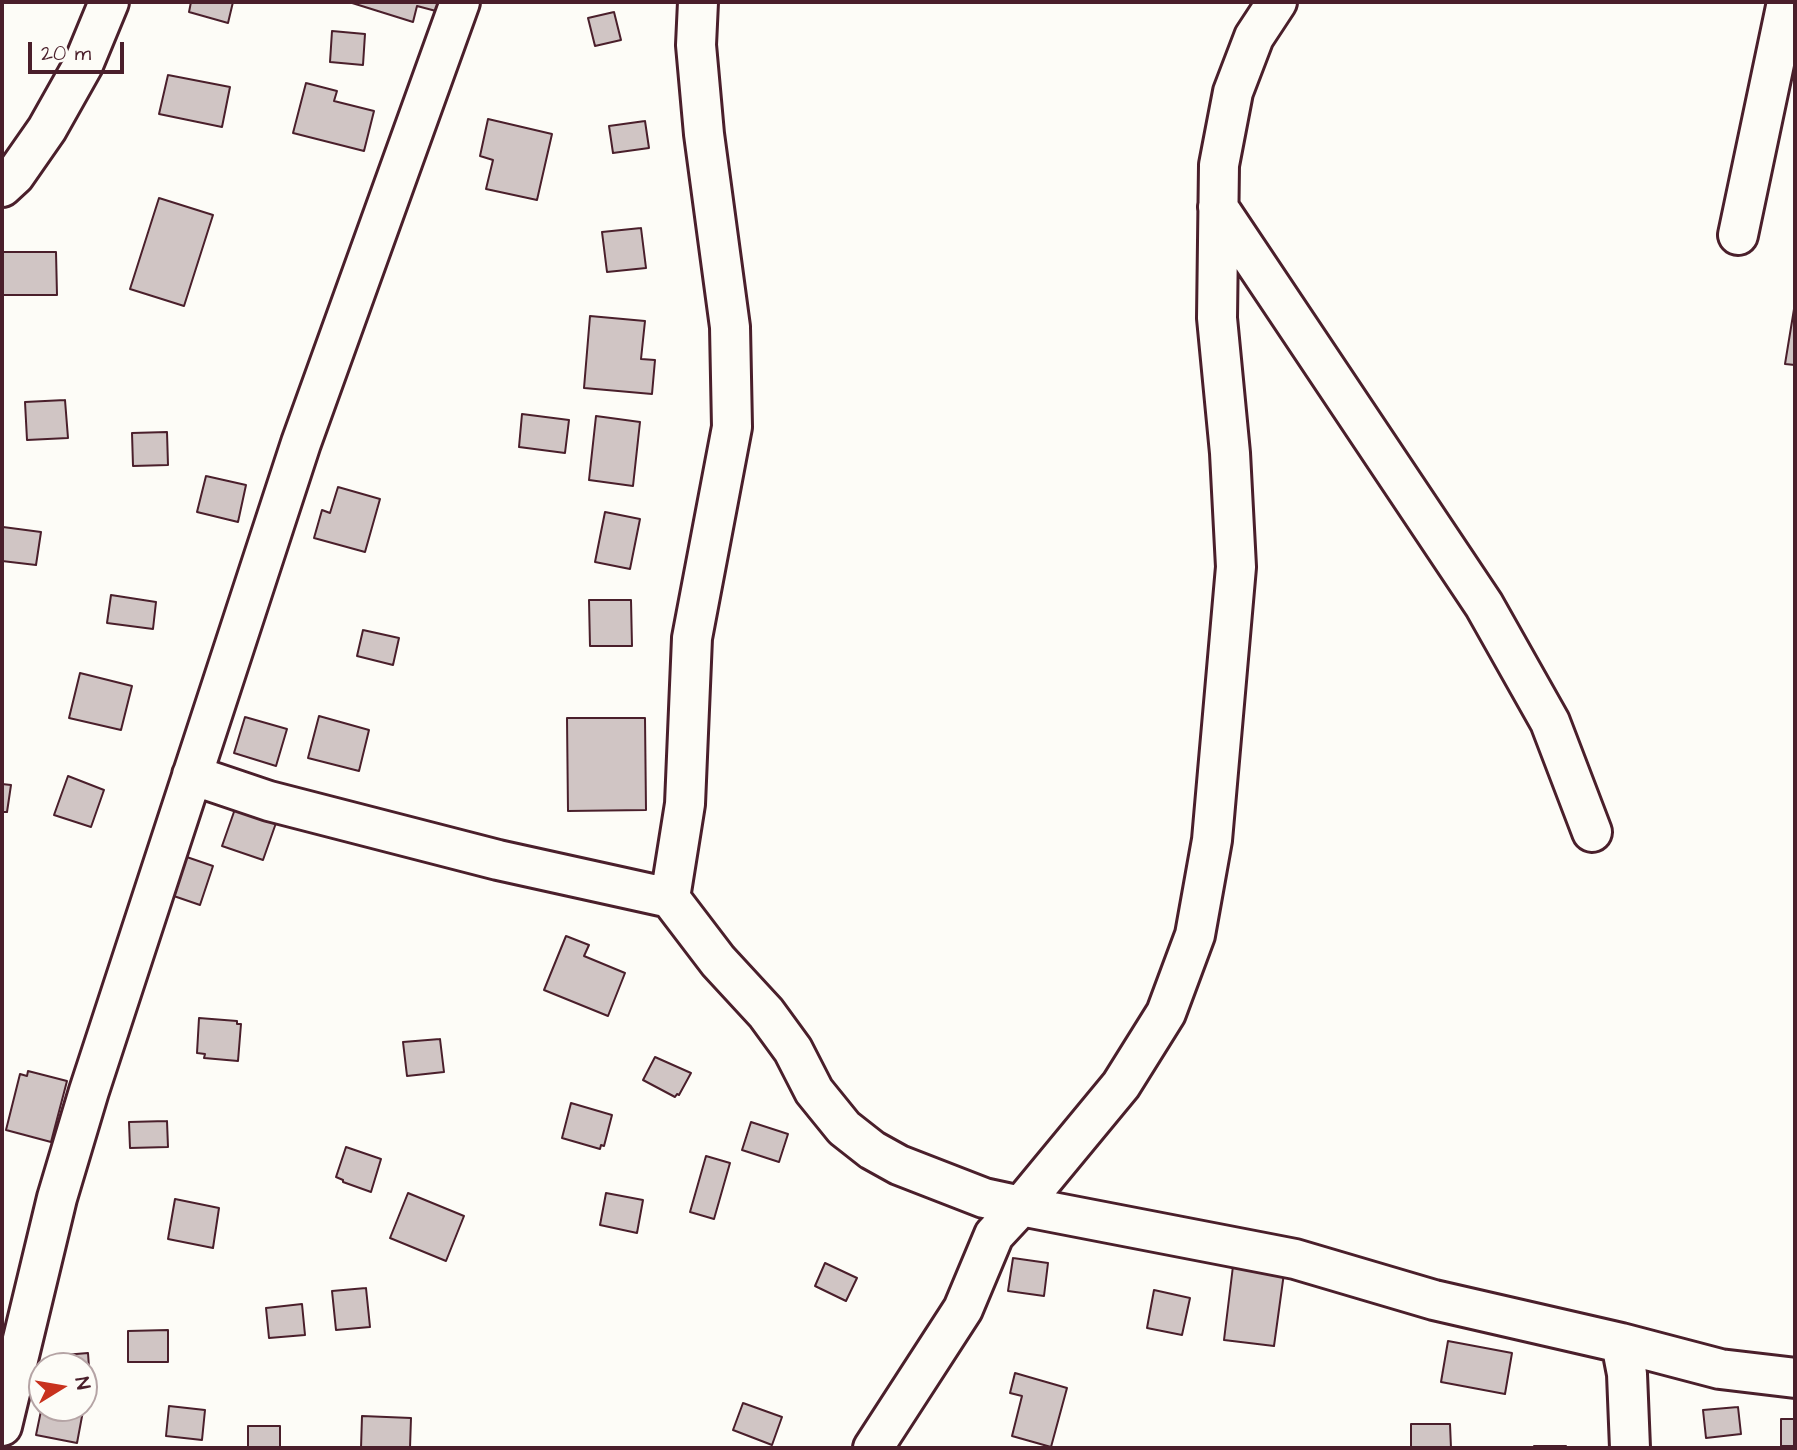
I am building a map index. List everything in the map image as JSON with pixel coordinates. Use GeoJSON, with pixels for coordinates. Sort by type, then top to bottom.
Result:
{"type":"FeatureCollection","features":[{"type":"Feature","properties":{"kind":"street"},"geometry":{"type":"LineString","coordinates":[[2,187],[15,175],[47,129],[83,65],[109,2]]}},
{"type":"Feature","properties":{"kind":"street"},"geometry":{"type":"LineString","coordinates":[[2,1426],[57,1198],[89,1091],[301,443],[460,2]]}},
{"type":"Feature","properties":{"kind":"street"},"geometry":{"type":"LineString","coordinates":[[670,898],[685,804],[692,638],[732,427],[730,327],[704,134],[696,45],[698,2]]}},
{"type":"Feature","properties":{"kind":"street"},"geometry":{"type":"LineString","coordinates":[[873,1448],[962,1309],[994,1235],[1121,1085],[1166,1013],[1195,935],[1212,841],[1236,567],[1230,453],[1217,318],[1219,165],[1233,92],[1254,37],[1277,2]]}},
{"type":"Feature","properties":{"kind":"street"},"geometry":{"type":"LineString","coordinates":[[1738,235],[1787,2]]}},
{"type":"Feature","properties":{"kind":"street"},"geometry":{"type":"LineString","coordinates":[[1218,207],[1484,605],[1550,722],[1592,832]]}},
{"type":"Feature","properties":{"kind":"street"},"geometry":{"type":"LineString","coordinates":[[192,775],[268,801],[498,860],[670,898],[718,961],[766,1013],[793,1050],[814,1091],[844,1128],[872,1150],[899,1165],[984,1198],[1295,1259],[1434,1300],[1720,1369],[1795,1378]]}},
{"type":"Feature","properties":{"kind":"street"},"geometry":{"type":"LineString","coordinates":[[1621,1343],[1628,1374],[1630,1448]]}},
{"type":"Feature","properties":{"kind":"building"},"geometry":{"type":"Polygon","coordinates":[[[191,2],[233,2],[228,23],[189,12],[191,2]]]}},
{"type":"Feature","properties":{"kind":"building"},"geometry":{"type":"Polygon","coordinates":[[[349,2],[438,2],[436,11],[417,6],[413,22],[349,2]]]}},
{"type":"Feature","properties":{"kind":"building"},"geometry":{"type":"Polygon","coordinates":[[[614,12],[621,40],[595,46],[588,18],[614,12]]]}},
{"type":"Feature","properties":{"kind":"building"},"geometry":{"type":"Polygon","coordinates":[[[332,31],[365,34],[363,65],[330,62],[332,31]]]}},
{"type":"Feature","properties":{"kind":"building"},"geometry":{"type":"Polygon","coordinates":[[[168,75],[230,87],[222,127],[159,114],[168,75]]]}},
{"type":"Feature","properties":{"kind":"building"},"geometry":{"type":"Polygon","coordinates":[[[306,83],[337,91],[334,101],[374,111],[364,151],[293,133],[306,83]]]}},
{"type":"Feature","properties":{"kind":"building"},"geometry":{"type":"Polygon","coordinates":[[[488,119],[552,134],[537,200],[486,189],[493,160],[480,156],[488,119]]]}},
{"type":"Feature","properties":{"kind":"building"},"geometry":{"type":"Polygon","coordinates":[[[645,121],[649,148],[613,153],[609,126],[645,121]]]}},
{"type":"Feature","properties":{"kind":"building"},"geometry":{"type":"Polygon","coordinates":[[[159,198],[213,215],[184,306],[130,289],[159,198]]]}},
{"type":"Feature","properties":{"kind":"building"},"geometry":{"type":"Polygon","coordinates":[[[641,228],[646,268],[607,272],[602,232],[641,228]]]}},
{"type":"Feature","properties":{"kind":"building"},"geometry":{"type":"Polygon","coordinates":[[[2,252],[56,252],[57,295],[2,295],[2,252]]]}},
{"type":"Feature","properties":{"kind":"building"},"geometry":{"type":"Polygon","coordinates":[[[1795,303],[1795,365],[1785,364],[1795,303]]]}},
{"type":"Feature","properties":{"kind":"building"},"geometry":{"type":"Polygon","coordinates":[[[590,316],[645,321],[641,359],[655,360],[652,394],[584,388],[590,316]]]}},
{"type":"Feature","properties":{"kind":"building"},"geometry":{"type":"Polygon","coordinates":[[[65,400],[68,438],[27,440],[25,402],[65,400]]]}},
{"type":"Feature","properties":{"kind":"building"},"geometry":{"type":"Polygon","coordinates":[[[522,414],[569,420],[565,453],[519,447],[522,414]]]}},
{"type":"Feature","properties":{"kind":"building"},"geometry":{"type":"Polygon","coordinates":[[[596,416],[640,422],[633,486],[589,480],[596,416]]]}},
{"type":"Feature","properties":{"kind":"building"},"geometry":{"type":"Polygon","coordinates":[[[167,432],[168,465],[133,466],[132,433],[167,432]]]}},
{"type":"Feature","properties":{"kind":"building"},"geometry":{"type":"Polygon","coordinates":[[[206,476],[246,485],[238,522],[197,512],[206,476]]]}},
{"type":"Feature","properties":{"kind":"building"},"geometry":{"type":"Polygon","coordinates":[[[338,487],[380,499],[365,552],[314,538],[322,510],[330,513],[338,487]]]}},
{"type":"Feature","properties":{"kind":"building"},"geometry":{"type":"Polygon","coordinates":[[[605,512],[640,519],[630,569],[595,562],[605,512]]]}},
{"type":"Feature","properties":{"kind":"building"},"geometry":{"type":"Polygon","coordinates":[[[3,527],[41,532],[36,565],[2,561],[3,527]]]}},
{"type":"Feature","properties":{"kind":"building"},"geometry":{"type":"Polygon","coordinates":[[[111,595],[156,602],[153,629],[107,623],[111,595]]]}},
{"type":"Feature","properties":{"kind":"building"},"geometry":{"type":"Polygon","coordinates":[[[589,600],[631,600],[632,646],[590,646],[589,600]]]}},
{"type":"Feature","properties":{"kind":"building"},"geometry":{"type":"Polygon","coordinates":[[[363,630],[399,638],[393,665],[357,656],[363,630]]]}},
{"type":"Feature","properties":{"kind":"building"},"geometry":{"type":"Polygon","coordinates":[[[80,673],[132,686],[121,730],[69,718],[80,673]]]}},
{"type":"Feature","properties":{"kind":"building"},"geometry":{"type":"Polygon","coordinates":[[[319,716],[369,730],[359,771],[308,758],[319,716]]]}},
{"type":"Feature","properties":{"kind":"building"},"geometry":{"type":"Polygon","coordinates":[[[245,717],[287,729],[276,766],[234,753],[245,717]]]}},
{"type":"Feature","properties":{"kind":"building"},"geometry":{"type":"Polygon","coordinates":[[[567,718],[645,718],[646,810],[568,811],[567,718]]]}},
{"type":"Feature","properties":{"kind":"building"},"geometry":{"type":"Polygon","coordinates":[[[68,776],[104,790],[91,827],[54,815],[68,776]]]}},
{"type":"Feature","properties":{"kind":"building"},"geometry":{"type":"Polygon","coordinates":[[[2,784],[11,785],[7,812],[2,812],[2,784]]]}},
{"type":"Feature","properties":{"kind":"building"},"geometry":{"type":"Polygon","coordinates":[[[235,809],[276,823],[263,860],[222,846],[235,809]]]}},
{"type":"Feature","properties":{"kind":"building"},"geometry":{"type":"Polygon","coordinates":[[[178,854],[213,866],[200,905],[165,893],[178,854]]]}},
{"type":"Feature","properties":{"kind":"building"},"geometry":{"type":"Polygon","coordinates":[[[566,936],[589,945],[584,956],[625,973],[608,1016],[544,990],[566,936]]]}},
{"type":"Feature","properties":{"kind":"building"},"geometry":{"type":"Polygon","coordinates":[[[199,1018],[237,1021],[237,1024],[241,1024],[238,1061],[204,1058],[205,1054],[197,1053],[199,1018]]]}},
{"type":"Feature","properties":{"kind":"building"},"geometry":{"type":"Polygon","coordinates":[[[440,1039],[444,1072],[407,1076],[403,1042],[440,1039]]]}},
{"type":"Feature","properties":{"kind":"building"},"geometry":{"type":"Polygon","coordinates":[[[655,1057],[691,1073],[679,1095],[675,1097],[643,1080],[655,1057]]]}},
{"type":"Feature","properties":{"kind":"building"},"geometry":{"type":"Polygon","coordinates":[[[28,1071],[67,1081],[51,1142],[6,1130],[20,1074],[27,1076],[28,1071]]]}},
{"type":"Feature","properties":{"kind":"building"},"geometry":{"type":"Polygon","coordinates":[[[571,1103],[612,1115],[604,1146],[601,1145],[600,1149],[562,1138],[571,1103]]]}},
{"type":"Feature","properties":{"kind":"building"},"geometry":{"type":"Polygon","coordinates":[[[167,1121],[168,1147],[130,1148],[129,1122],[167,1121]]]}},
{"type":"Feature","properties":{"kind":"building"},"geometry":{"type":"Polygon","coordinates":[[[751,1122],[788,1134],[779,1162],[742,1150],[751,1122]]]}},
{"type":"Feature","properties":{"kind":"building"},"geometry":{"type":"Polygon","coordinates":[[[346,1147],[381,1159],[371,1192],[336,1177],[346,1147]]]}},
{"type":"Feature","properties":{"kind":"building"},"geometry":{"type":"Polygon","coordinates":[[[706,1156],[730,1163],[714,1219],[690,1212],[706,1156]]]}},
{"type":"Feature","properties":{"kind":"building"},"geometry":{"type":"Polygon","coordinates":[[[408,1193],[464,1216],[446,1261],[390,1238],[408,1193]]]}},
{"type":"Feature","properties":{"kind":"building"},"geometry":{"type":"Polygon","coordinates":[[[606,1193],[643,1200],[637,1233],[600,1225],[606,1193]]]}},
{"type":"Feature","properties":{"kind":"building"},"geometry":{"type":"Polygon","coordinates":[[[175,1199],[219,1208],[213,1248],[168,1239],[175,1199]]]}},
{"type":"Feature","properties":{"kind":"building"},"geometry":{"type":"Polygon","coordinates":[[[1013,1258],[1048,1263],[1044,1296],[1008,1291],[1013,1258]]]}},
{"type":"Feature","properties":{"kind":"building"},"geometry":{"type":"Polygon","coordinates":[[[825,1263],[857,1278],[846,1301],[815,1286],[825,1263]]]}},
{"type":"Feature","properties":{"kind":"building"},"geometry":{"type":"Polygon","coordinates":[[[1233,1266],[1284,1273],[1274,1346],[1224,1340],[1233,1266]]]}},
{"type":"Feature","properties":{"kind":"building"},"geometry":{"type":"Polygon","coordinates":[[[366,1288],[370,1327],[336,1330],[332,1291],[366,1288]]]}},
{"type":"Feature","properties":{"kind":"building"},"geometry":{"type":"Polygon","coordinates":[[[1154,1290],[1190,1298],[1182,1335],[1147,1328],[1154,1290]]]}},
{"type":"Feature","properties":{"kind":"building"},"geometry":{"type":"Polygon","coordinates":[[[302,1304],[305,1335],[269,1338],[266,1308],[302,1304]]]}},
{"type":"Feature","properties":{"kind":"building"},"geometry":{"type":"Polygon","coordinates":[[[168,1330],[168,1362],[128,1362],[128,1331],[168,1330]]]}},
{"type":"Feature","properties":{"kind":"building"},"geometry":{"type":"Polygon","coordinates":[[[1448,1341],[1512,1353],[1505,1394],[1441,1382],[1448,1341]]]}},
{"type":"Feature","properties":{"kind":"building"},"geometry":{"type":"Polygon","coordinates":[[[1015,1373],[1067,1388],[1051,1447],[1012,1436],[1022,1396],[1010,1393],[1015,1373]]]}},
{"type":"Feature","properties":{"kind":"building"},"geometry":{"type":"Polygon","coordinates":[[[743,1403],[782,1417],[772,1445],[733,1430],[743,1403]]]}},
{"type":"Feature","properties":{"kind":"building"},"geometry":{"type":"Polygon","coordinates":[[[169,1406],[205,1410],[202,1440],[166,1436],[169,1406]]]}},
{"type":"Feature","properties":{"kind":"building"},"geometry":{"type":"Polygon","coordinates":[[[1738,1407],[1741,1434],[1706,1438],[1703,1410],[1738,1407]]]}},
{"type":"Feature","properties":{"kind":"building"},"geometry":{"type":"Polygon","coordinates":[[[362,1416],[411,1418],[410,1448],[361,1448],[362,1416]]]}},
{"type":"Feature","properties":{"kind":"building"},"geometry":{"type":"Polygon","coordinates":[[[1781,1419],[1795,1419],[1795,1446],[1781,1446],[1781,1419]]]}},
{"type":"Feature","properties":{"kind":"building"},"geometry":{"type":"Polygon","coordinates":[[[39,1422],[81,1422],[77,1443],[36,1435],[39,1422]]]}},
{"type":"Feature","properties":{"kind":"building"},"geometry":{"type":"Polygon","coordinates":[[[1411,1424],[1450,1424],[1451,1448],[1411,1448],[1411,1424]]]}},
{"type":"Feature","properties":{"kind":"building"},"geometry":{"type":"Polygon","coordinates":[[[248,1426],[280,1426],[280,1448],[248,1448],[248,1426]]]}},
{"type":"Feature","properties":{"kind":"building"},"geometry":{"type":"Polygon","coordinates":[[[1566,1446],[1566,1448],[1534,1448],[1566,1446]]]}}]}
